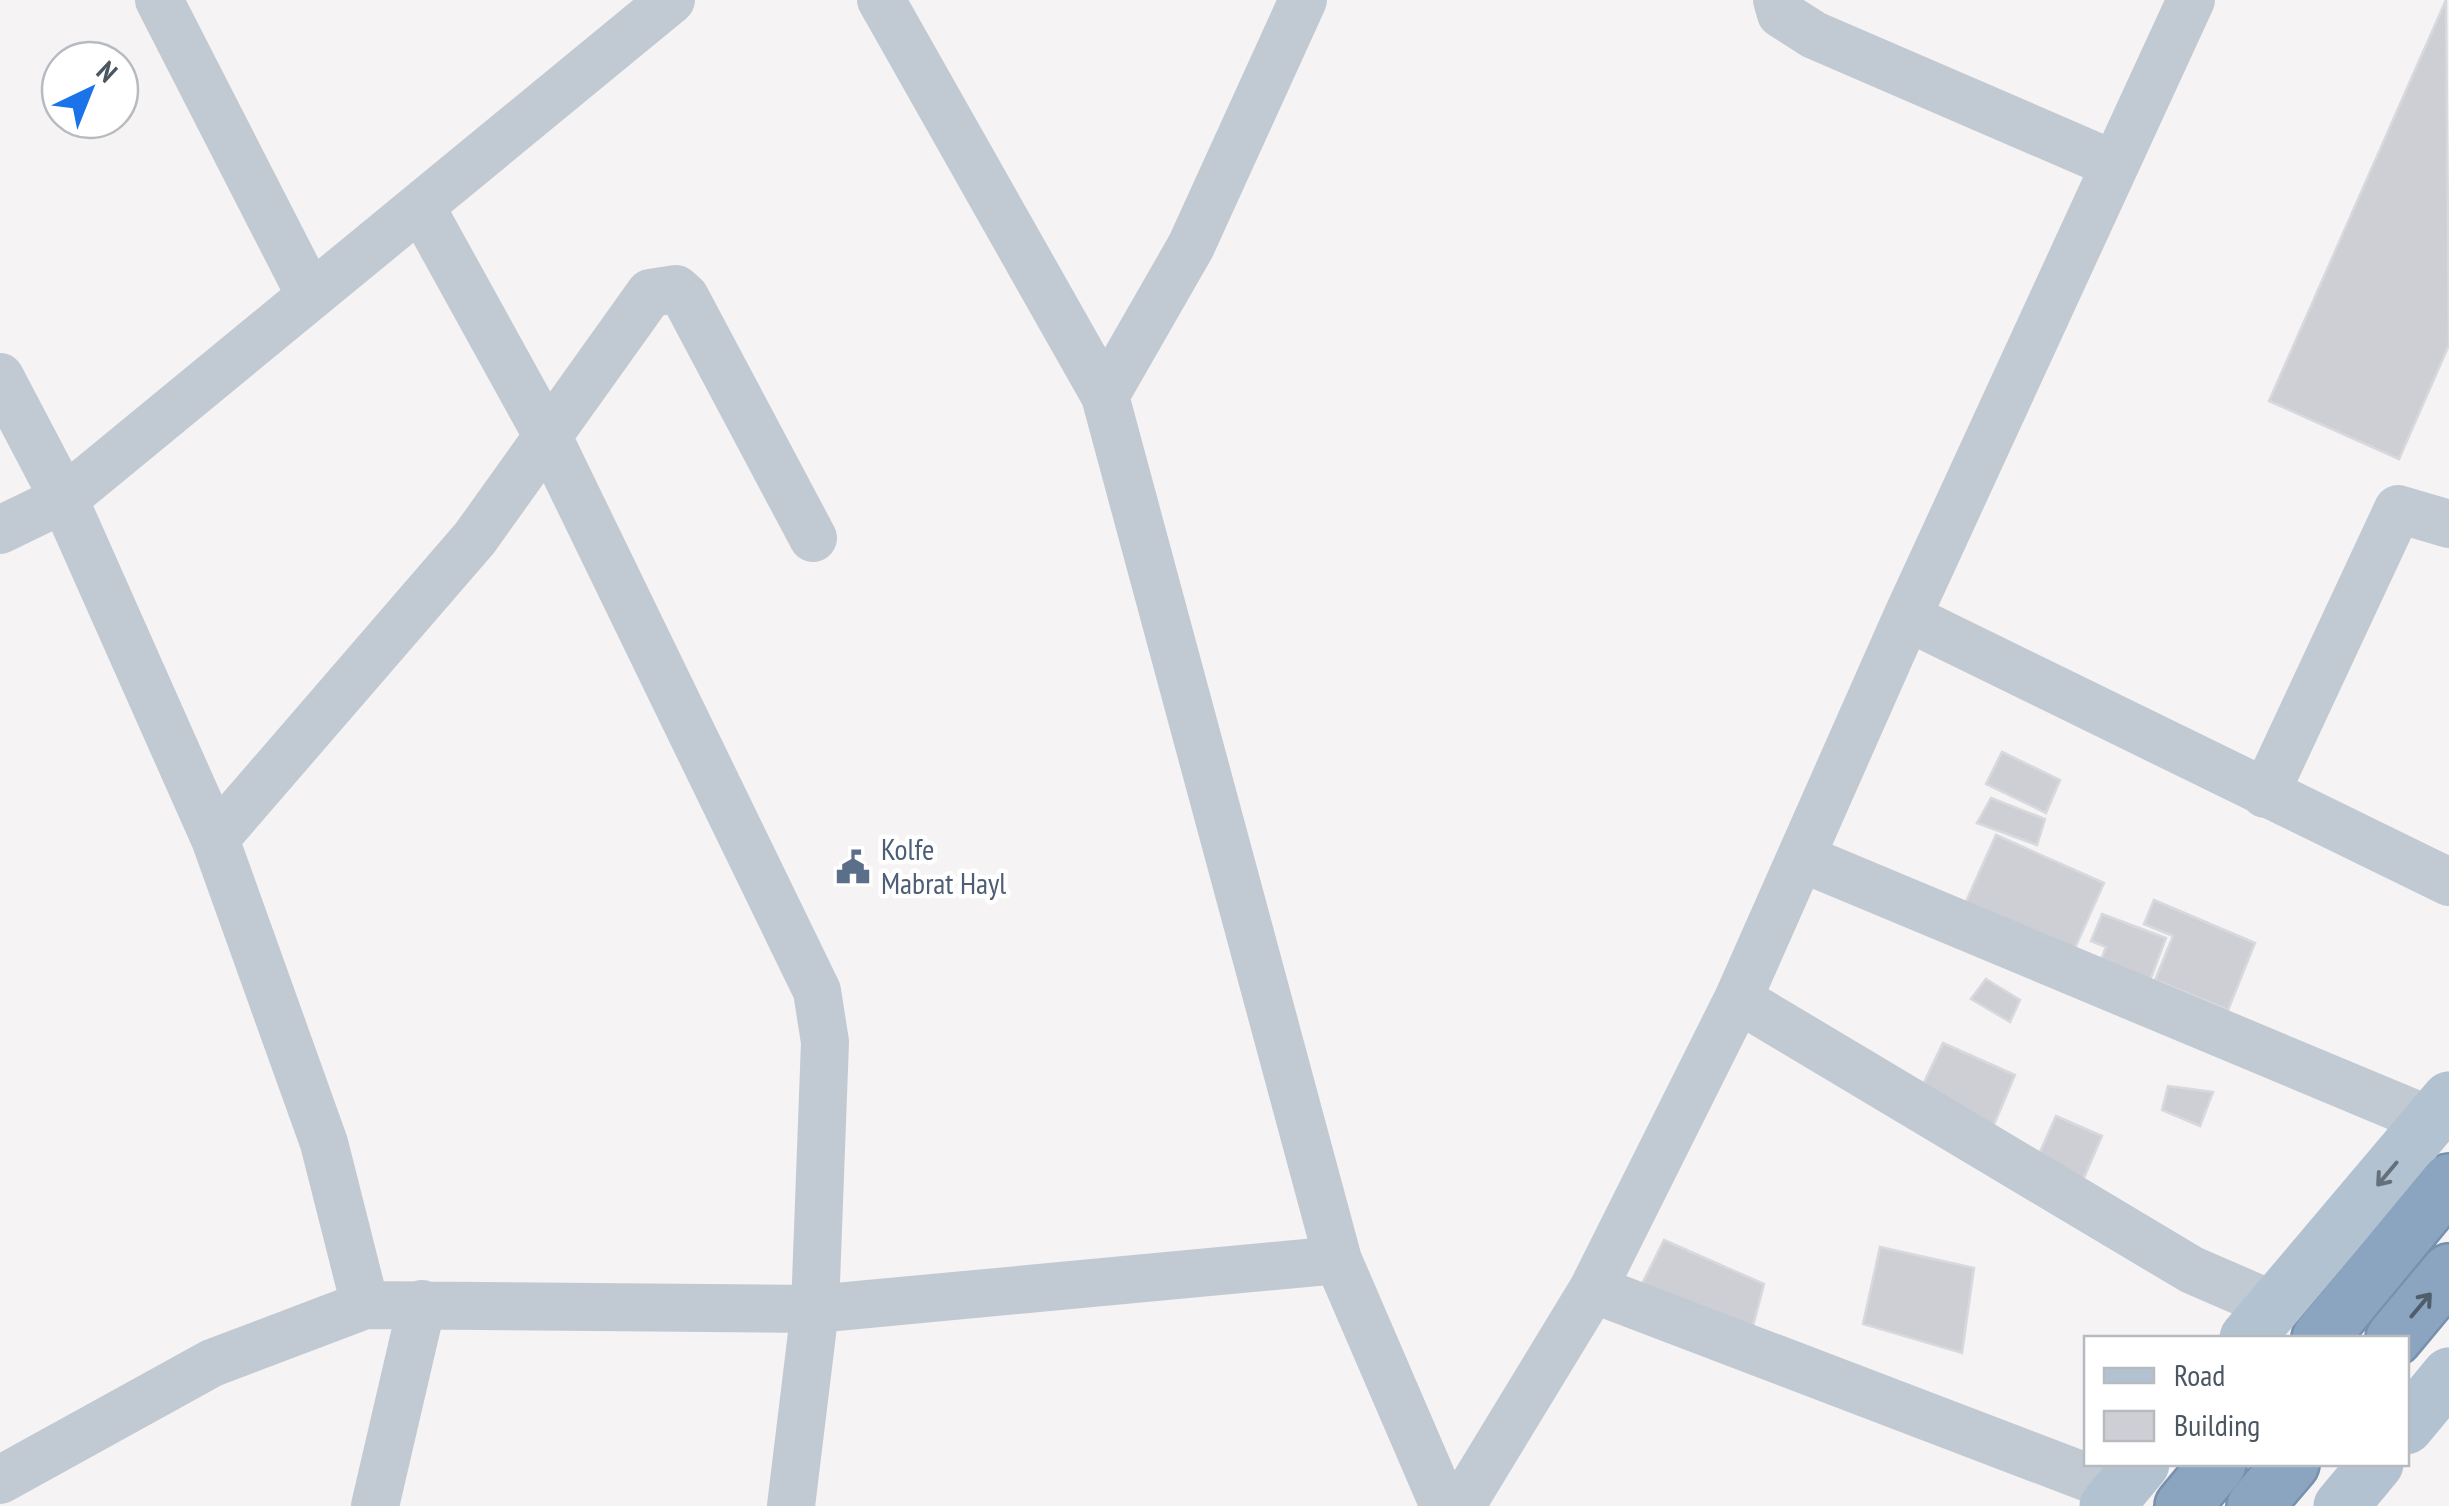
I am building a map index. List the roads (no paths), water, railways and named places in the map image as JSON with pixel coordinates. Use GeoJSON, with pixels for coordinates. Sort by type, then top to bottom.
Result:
{"type":"FeatureCollection","features":[{"type":"Feature","properties":{"kind":"highway"},"geometry":{"type":"LineString","coordinates":[[2322,1336],[2449,1182]]}},
{"type":"Feature","properties":{"kind":"highway"},"geometry":{"type":"LineString","coordinates":[[2396,1336],[2449,1272]]}},
{"type":"Feature","properties":{"kind":"highway"},"geometry":{"type":"LineString","coordinates":[[2182,1506],[2216,1466]]}},
{"type":"Feature","properties":{"kind":"highway"},"geometry":{"type":"LineString","coordinates":[[2256,1506],[2288,1466]]}},
{"type":"Feature","properties":{"kind":"main road"},"geometry":{"type":"LineString","coordinates":[[2261,1322],[2440,1110]]}},
{"type":"Feature","properties":{"kind":"main road"},"geometry":{"type":"LineString","coordinates":[[2409,1424],[2448,1378]]}},
{"type":"Feature","properties":{"kind":"main road"},"geometry":{"type":"LineString","coordinates":[[2341,1506],[2374,1466]]}},
{"type":"Feature","properties":{"kind":"street"},"geometry":{"type":"LineString","coordinates":[[159,0],[309,293]]}},
{"type":"Feature","properties":{"kind":"street"},"geometry":{"type":"LineString","coordinates":[[0,530],[64,498],[309,293],[421,207],[671,0]]}},
{"type":"Feature","properties":{"kind":"street"},"geometry":{"type":"LineString","coordinates":[[881,0],[1105,396],[1338,1260],[1444,1506]]}},
{"type":"Feature","properties":{"kind":"street"},"geometry":{"type":"LineString","coordinates":[[1105,396],[1192,246],[1303,0]]}},
{"type":"Feature","properties":{"kind":"street"},"geometry":{"type":"LineString","coordinates":[[1777,0],[1781,14],[1814,35],[2115,166]]}},
{"type":"Feature","properties":{"kind":"street"},"geometry":{"type":"LineString","coordinates":[[1461,1506],[1594,1288],[1738,1000],[1804,859],[1907,617],[2190,0]]}},
{"type":"Feature","properties":{"kind":"street"},"geometry":{"type":"LineString","coordinates":[[421,207],[548,437],[818,991],[825,1042],[815,1309],[790,1506]]}},
{"type":"Feature","properties":{"kind":"street"},"geometry":{"type":"LineString","coordinates":[[214,840],[475,538],[650,292],[676,288],[685,297],[813,538]]}},
{"type":"Feature","properties":{"kind":"street"},"geometry":{"type":"LineString","coordinates":[[0,376],[64,498],[214,840],[324,1143],[366,1304]]}},
{"type":"Feature","properties":{"kind":"street"},"geometry":{"type":"LineString","coordinates":[[2265,794],[2398,510],[2449,524]]}},
{"type":"Feature","properties":{"kind":"street"},"geometry":{"type":"LineString","coordinates":[[1907,617],[2449,882]]}},
{"type":"Feature","properties":{"kind":"street"},"geometry":{"type":"LineString","coordinates":[[1804,859],[2440,1110]]}},
{"type":"Feature","properties":{"kind":"street"},"geometry":{"type":"LineString","coordinates":[[1738,1000],[2192,1270],[2261,1322]]}},
{"type":"Feature","properties":{"kind":"street"},"geometry":{"type":"LineString","coordinates":[[0,1480],[212,1363],[366,1304],[815,1309],[1338,1260]]}},
{"type":"Feature","properties":{"kind":"street"},"geometry":{"type":"LineString","coordinates":[[1594,1288],[2123,1487]]}},
{"type":"Feature","properties":{"kind":"street"},"geometry":{"type":"LineString","coordinates":[[375,1506],[422,1304]]}},
{"type":"Feature","properties":{"kind":"place","name":"Kolfe Mabrat Hayl"},"geometry":{"type":"Point","coordinates":[853,867]}}]}
